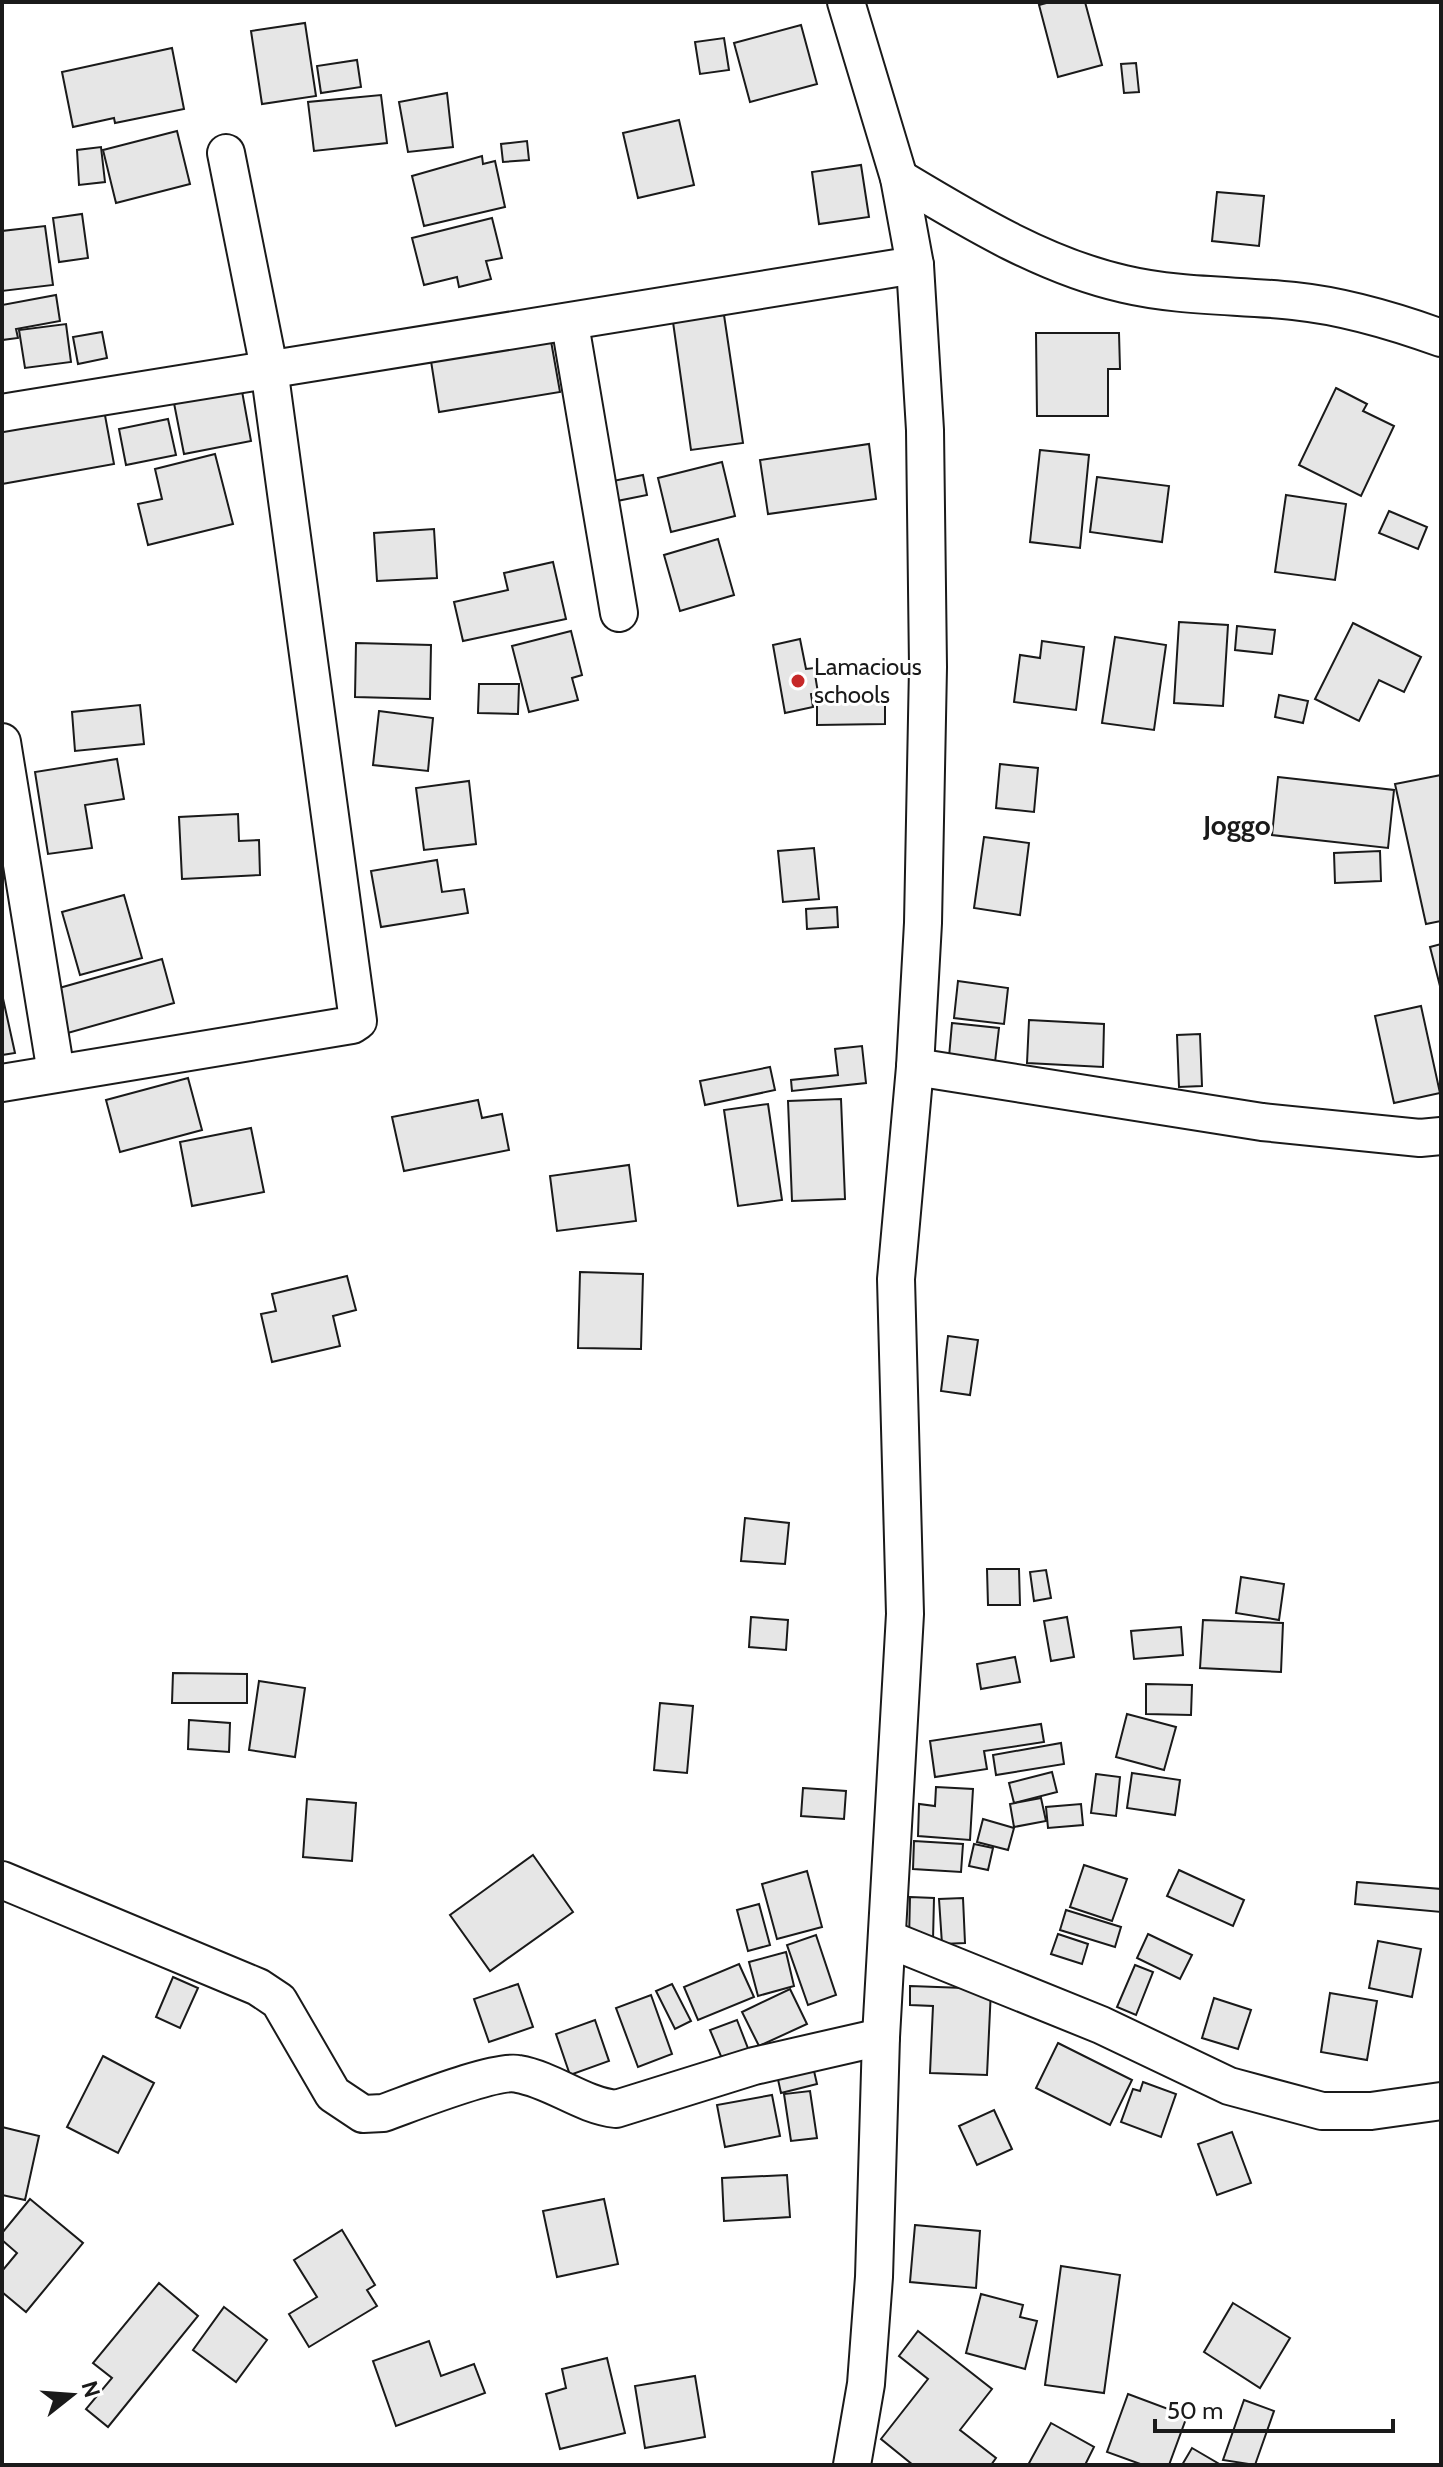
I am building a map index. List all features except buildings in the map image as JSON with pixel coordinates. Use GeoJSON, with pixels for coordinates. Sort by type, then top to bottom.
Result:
{"type":"FeatureCollection","features":[{"type":"Feature","properties":{"kind":"street"},"geometry":{"type":"LineString","coordinates":[[846,2],[899,178],[915,265],[925,430],[928,667],[923,923],[915,1067],[896,1279],[905,1614],[881,2037],[874,2277],[866,2384],[852,2465]]}},
{"type":"Feature","properties":{"kind":"street"},"geometry":{"type":"LineString","coordinates":[[2,1083],[352,1025],[358,1021],[269,368],[226,153]]}},
{"type":"Feature","properties":{"kind":"street"},"geometry":{"type":"LineString","coordinates":[[899,178],[992,232],[1055,260],[1124,284],[1296,301],[1357,313],[1441,338]]}},
{"type":"Feature","properties":{"kind":"street"},"geometry":{"type":"LineString","coordinates":[[2,413],[269,368],[570,324],[915,265]]}},
{"type":"Feature","properties":{"kind":"street"},"geometry":{"type":"LineString","coordinates":[[570,324],[619,613]]}},
{"type":"Feature","properties":{"kind":"street"},"geometry":{"type":"LineString","coordinates":[[2,742],[56,1073]]}},
{"type":"Feature","properties":{"kind":"street"},"geometry":{"type":"LineString","coordinates":[[915,1067],[1262,1122],[1420,1138],[1441,1136]]}},
{"type":"Feature","properties":{"kind":"street"},"geometry":{"type":"LineString","coordinates":[[2,1880],[258,1987],[279,2001],[333,2094],[363,2114],[383,2113],[495,2076],[517,2073],[596,2107],[616,2109],[754,2066],[881,2037]]}},
{"type":"Feature","properties":{"kind":"street"},"geometry":{"type":"LineString","coordinates":[[888,1939],[1101,2025],[1229,2086],[1322,2111],[1371,2111],[1441,2101]]}},
{"type":"Feature","properties":{"kind":"place","name":"Lamacious schools"},"geometry":{"type":"Point","coordinates":[798,681]}},
{"type":"Feature","properties":{"kind":"district","name":"Joggo"},"geometry":{"type":"Point","coordinates":[1237,825]}}]}
